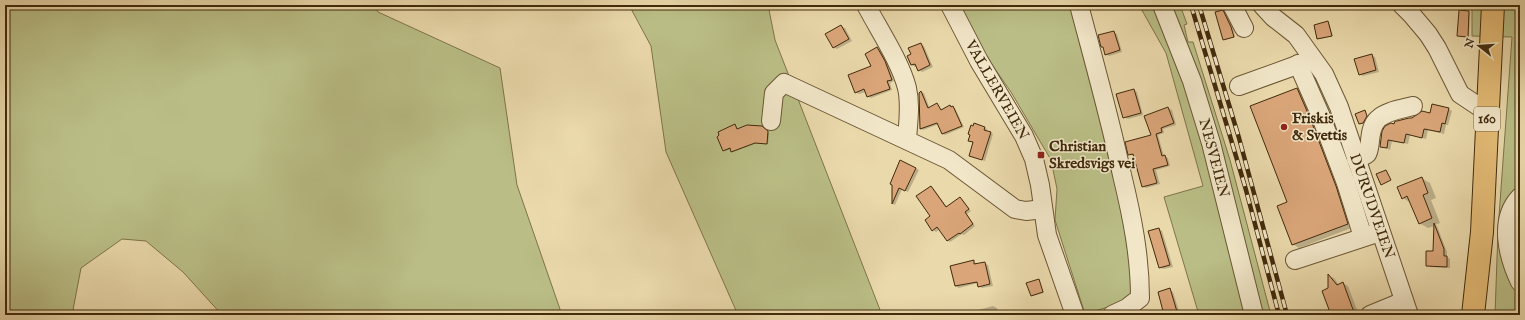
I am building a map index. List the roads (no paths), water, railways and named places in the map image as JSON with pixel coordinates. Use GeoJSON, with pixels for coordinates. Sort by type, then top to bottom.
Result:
{"type":"FeatureCollection","features":[{"type":"Feature","properties":{"kind":"main road","name":"160"},"geometry":{"type":"LineString","coordinates":[[1473,315],[1482,232],[1493,5]]}},
{"type":"Feature","properties":{"kind":"main road","name":"160"},"geometry":{"type":"LineString","coordinates":[[1482,232],[1486,276],[1486,315]]}},
{"type":"Feature","properties":{"kind":"street"},"geometry":{"type":"LineString","coordinates":[[866,5],[900,69],[907,88],[909,105],[907,140]]}},
{"type":"Feature","properties":{"kind":"street","name":"VALLERVEIEN"},"geometry":{"type":"LineString","coordinates":[[950,5],[979,61],[1024,136],[1034,159],[1040,185],[1047,235],[1075,315]]}},
{"type":"Feature","properties":{"kind":"street"},"geometry":{"type":"LineString","coordinates":[[1079,5],[1115,143],[1138,253],[1140,298],[1127,308],[1112,315]]}},
{"type":"Feature","properties":{"kind":"street","name":"NESVEIEN"},"geometry":{"type":"LineString","coordinates":[[1162,5],[1192,81],[1211,143],[1254,315]]}},
{"type":"Feature","properties":{"kind":"street"},"geometry":{"type":"LineString","coordinates":[[1232,5],[1244,28]]}},
{"type":"Feature","properties":{"kind":"street","name":"DURUDVEIEN"},"geometry":{"type":"LineString","coordinates":[[1262,5],[1273,17],[1296,35],[1314,58],[1324,74],[1339,107],[1406,308]]}},
{"type":"Feature","properties":{"kind":"street"},"geometry":{"type":"LineString","coordinates":[[1402,5],[1412,14],[1428,34],[1437,48],[1460,94],[1478,106]]}},
{"type":"Feature","properties":{"kind":"street"},"geometry":{"type":"LineString","coordinates":[[1239,86],[1314,58]]}},
{"type":"Feature","properties":{"kind":"street"},"geometry":{"type":"LineString","coordinates":[[1298,64],[1323,121],[1346,183],[1363,237]]}},
{"type":"Feature","properties":{"kind":"street"},"geometry":{"type":"LineString","coordinates":[[771,122],[774,93],[784,83],[950,160],[1015,209],[1026,211],[1043,209]]}},
{"type":"Feature","properties":{"kind":"street"},"geometry":{"type":"LineString","coordinates":[[1356,159],[1367,154],[1370,149],[1370,139],[1373,126],[1377,119],[1382,115],[1413,106]]}},
{"type":"Feature","properties":{"kind":"street"},"geometry":{"type":"LineString","coordinates":[[1520,197],[1512,208],[1510,214],[1508,235],[1509,253],[1520,282]]}},
{"type":"Feature","properties":{"kind":"street"},"geometry":{"type":"LineString","coordinates":[[1295,260],[1380,231]]}},
{"type":"Feature","properties":{"kind":"street"},"geometry":{"type":"LineString","coordinates":[[1370,315],[1406,308]]}},
{"type":"Feature","properties":{"kind":"railway"},"geometry":{"type":"LineString","coordinates":[[1191,5],[1246,190],[1279,315]]}},
{"type":"Feature","properties":{"kind":"railway"},"geometry":{"type":"LineString","coordinates":[[1199,5],[1239,138],[1287,315]]}},
{"type":"Feature","properties":{"kind":"place","name":"Friskis & Svettis"},"geometry":{"type":"Point","coordinates":[1284,127]}},
{"type":"Feature","properties":{"kind":"place","name":"Christian Skredsvigs vei"},"geometry":{"type":"Point","coordinates":[1041,155]}}]}
